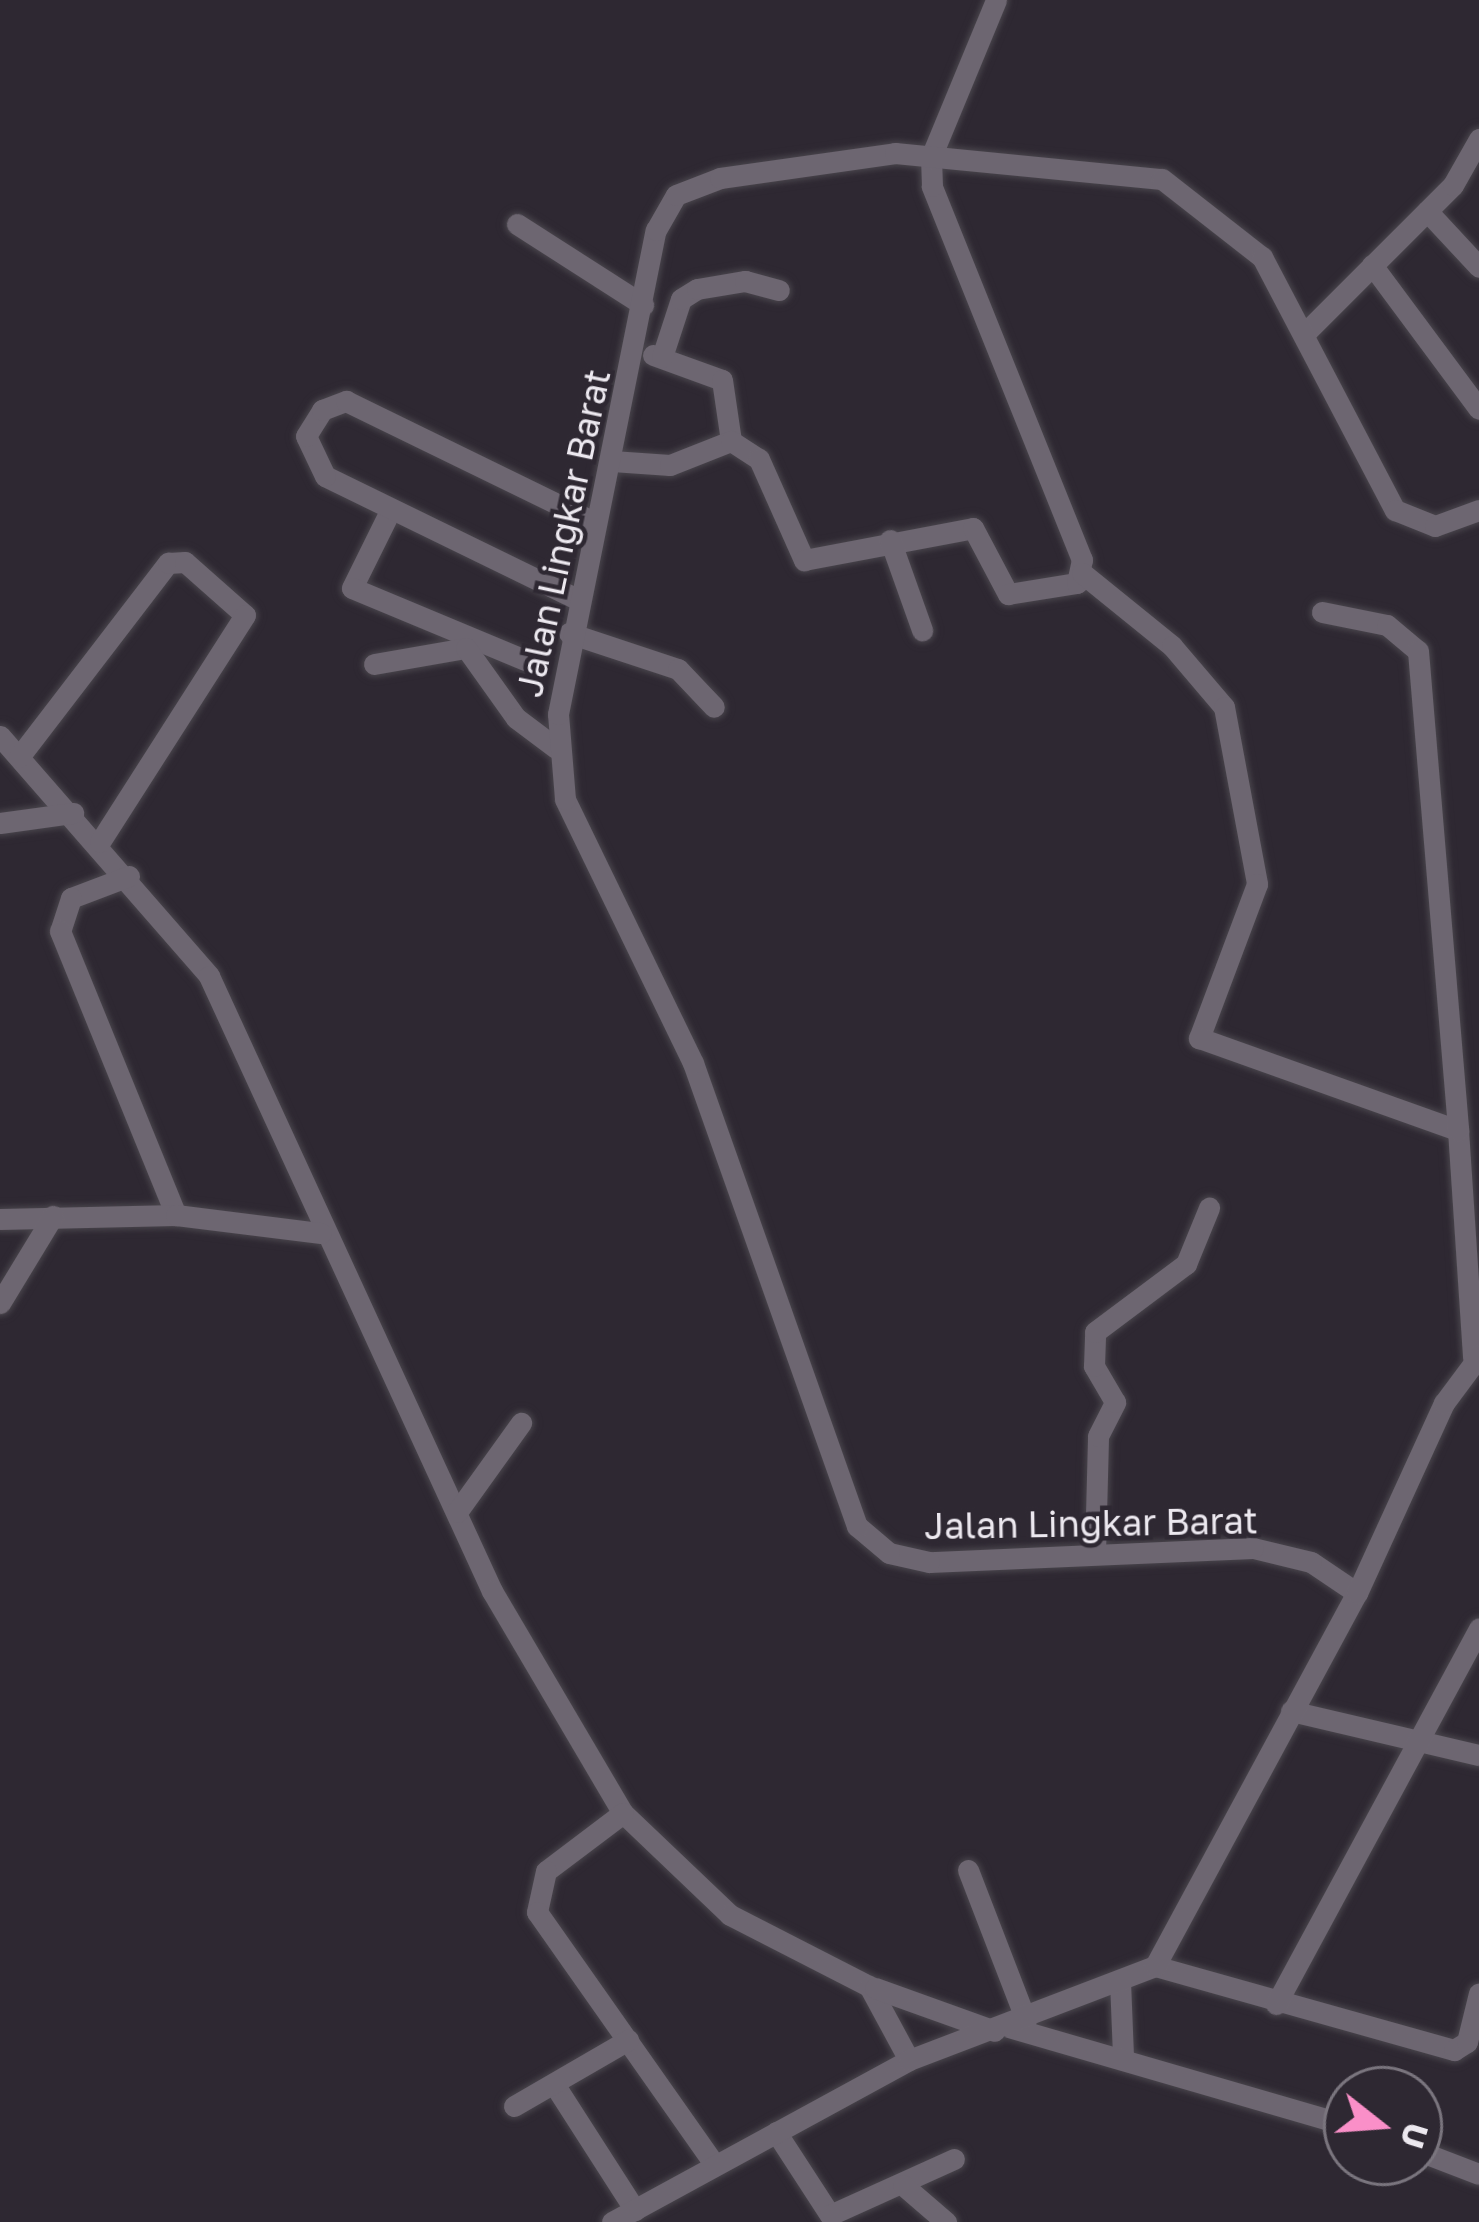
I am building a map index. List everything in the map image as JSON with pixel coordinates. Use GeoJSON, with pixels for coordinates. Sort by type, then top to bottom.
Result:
{"type":"FeatureCollection","features":[{"type":"Feature","properties":{"kind":"street"},"geometry":{"type":"LineString","coordinates":[[996,0],[931,157],[944,227],[1012,370],[1082,573],[1172,646],[1224,707],[1257,884],[1199,1038],[1458,1130]]}},
{"type":"Feature","properties":{"kind":"street"},"geometry":{"type":"LineString","coordinates":[[1305,333],[1426,211],[1479,139]]}},
{"type":"Feature","properties":{"kind":"street","name":"Jalan Lingkar Barat"},"geometry":{"type":"LineString","coordinates":[[1357,1593],[1285,1552],[1095,1552],[908,1560],[847,1514],[723,1139],[587,851],[556,748],[565,659],[612,461],[656,230],[676,195],[859,154],[931,157],[1178,186],[1262,256],[1395,510],[1436,526],[1479,510]]}},
{"type":"Feature","properties":{"kind":"street"},"geometry":{"type":"LineString","coordinates":[[1426,211],[1479,267]]}},
{"type":"Feature","properties":{"kind":"street"},"geometry":{"type":"LineString","coordinates":[[517,224],[643,305]]}},
{"type":"Feature","properties":{"kind":"street"},"geometry":{"type":"LineString","coordinates":[[1372,266],[1479,409]]}},
{"type":"Feature","properties":{"kind":"street"},"geometry":{"type":"LineString","coordinates":[[662,357],[681,299],[697,289],[745,281],[779,290]]}},
{"type":"Feature","properties":{"kind":"street"},"geometry":{"type":"LineString","coordinates":[[635,350],[722,380],[731,441],[759,459],[796,556],[812,563],[890,540],[980,531],[998,588],[1020,598],[1068,592],[1082,573]]}},
{"type":"Feature","properties":{"kind":"street"},"geometry":{"type":"LineString","coordinates":[[577,599],[325,476],[307,436],[322,410],[346,401],[596,524]]}},
{"type":"Feature","properties":{"kind":"street"},"geometry":{"type":"LineString","coordinates":[[612,461],[670,465],[731,441]]}},
{"type":"Feature","properties":{"kind":"street"},"geometry":{"type":"LineString","coordinates":[[391,509],[352,588],[525,661]]}},
{"type":"Feature","properties":{"kind":"street"},"geometry":{"type":"LineString","coordinates":[[890,540],[922,630]]}},
{"type":"Feature","properties":{"kind":"street"},"geometry":{"type":"LineString","coordinates":[[19,757],[168,563],[185,562],[244,615],[100,842]]}},
{"type":"Feature","properties":{"kind":"street"},"geometry":{"type":"LineString","coordinates":[[612,2222],[909,2060],[1010,2026],[1155,1966],[1357,1593],[1476,1357],[1418,651],[1387,625],[1322,611]]}},
{"type":"Feature","properties":{"kind":"street"},"geometry":{"type":"LineString","coordinates":[[569,633],[678,669],[714,707]]}},
{"type":"Feature","properties":{"kind":"street"},"geometry":{"type":"LineString","coordinates":[[374,664],[452,646],[488,665],[565,659]]}},
{"type":"Feature","properties":{"kind":"street"},"geometry":{"type":"LineString","coordinates":[[488,665],[516,718],[556,748]]}},
{"type":"Feature","properties":{"kind":"street"},"geometry":{"type":"LineString","coordinates":[[0,736],[129,876],[244,1039],[320,1233],[457,1512],[622,1813],[730,1915],[869,1986],[1123,2055],[1323,2118]]}},
{"type":"Feature","properties":{"kind":"street"},"geometry":{"type":"LineString","coordinates":[[0,823],[73,813]]}},
{"type":"Feature","properties":{"kind":"street"},"geometry":{"type":"LineString","coordinates":[[129,876],[71,898],[60,931],[176,1215]]}},
{"type":"Feature","properties":{"kind":"street"},"geometry":{"type":"LineString","coordinates":[[1095,1552],[1098,1436],[1115,1402],[1094,1366],[1095,1332],[1186,1264],[1209,1208]]}},
{"type":"Feature","properties":{"kind":"street"},"geometry":{"type":"LineString","coordinates":[[0,1219],[176,1215],[320,1233]]}},
{"type":"Feature","properties":{"kind":"street"},"geometry":{"type":"LineString","coordinates":[[0,1303],[53,1216]]}},
{"type":"Feature","properties":{"kind":"street"},"geometry":{"type":"LineString","coordinates":[[457,1512],[521,1423]]}},
{"type":"Feature","properties":{"kind":"street"},"geometry":{"type":"LineString","coordinates":[[1276,2004],[1426,1742],[1479,1628]]}},
{"type":"Feature","properties":{"kind":"street"},"geometry":{"type":"LineString","coordinates":[[1291,1711],[1479,1755]]}},
{"type":"Feature","properties":{"kind":"street"},"geometry":{"type":"LineString","coordinates":[[622,1813],[546,1871],[535,1897],[715,2165]]}},
{"type":"Feature","properties":{"kind":"street"},"geometry":{"type":"LineString","coordinates":[[968,1870],[1010,2026]]}},
{"type":"Feature","properties":{"kind":"street"},"geometry":{"type":"LineString","coordinates":[[1155,1966],[1276,2004],[1454,2050],[1467,2042],[1479,1993]]}},
{"type":"Feature","properties":{"kind":"street"},"geometry":{"type":"LineString","coordinates":[[1120,1981],[1123,2055]]}},
{"type":"Feature","properties":{"kind":"street"},"geometry":{"type":"LineString","coordinates":[[869,1986],[909,2060]]}},
{"type":"Feature","properties":{"kind":"street"},"geometry":{"type":"LineString","coordinates":[[514,2107],[628,2040]]}},
{"type":"Feature","properties":{"kind":"street"},"geometry":{"type":"LineString","coordinates":[[554,2084],[635,2210]]}},
{"type":"Feature","properties":{"kind":"street"},"geometry":{"type":"LineString","coordinates":[[776,2132],[822,2218],[954,2159]]}},
{"type":"Feature","properties":{"kind":"street"},"geometry":{"type":"LineString","coordinates":[[1443,2160],[1479,2174]]}},
{"type":"Feature","properties":{"kind":"street"},"geometry":{"type":"LineString","coordinates":[[903,2185],[946,2222]]}}]}
